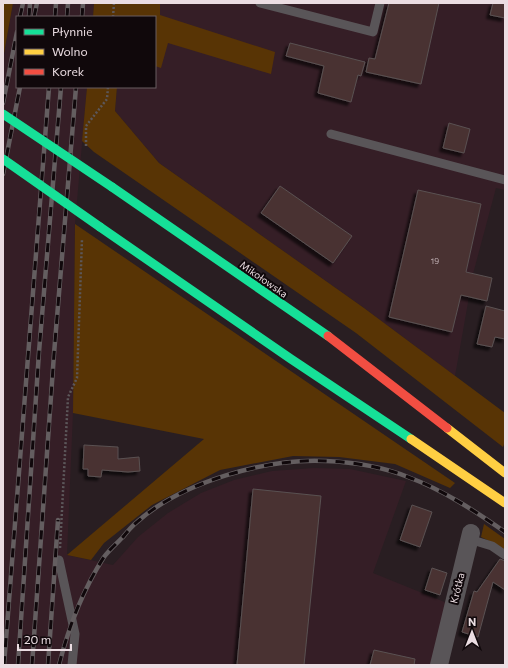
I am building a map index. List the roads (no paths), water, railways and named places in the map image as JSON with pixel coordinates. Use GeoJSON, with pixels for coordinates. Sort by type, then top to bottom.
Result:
{"type":"FeatureCollection","features":[{"type":"Feature","properties":{"kind":"main road","name":"Mikołowska"},"geometry":{"type":"LineString","coordinates":[[3,114],[334,340],[505,473]]}},
{"type":"Feature","properties":{"kind":"main road"},"geometry":{"type":"LineString","coordinates":[[3,159],[291,359],[505,503]]}},
{"type":"Feature","properties":{"kind":"street","name":"Krótka"},"geometry":{"type":"LineString","coordinates":[[439,665],[470,536]]}},
{"type":"Feature","properties":{"kind":"lane"},"geometry":{"type":"LineString","coordinates":[[260,3],[373,32],[380,3]]}},
{"type":"Feature","properties":{"kind":"lane"},"geometry":{"type":"LineString","coordinates":[[331,134],[505,180]]}},
{"type":"Feature","properties":{"kind":"lane"},"geometry":{"type":"LineString","coordinates":[[470,536],[492,546],[505,555]]}},
{"type":"Feature","properties":{"kind":"lane"},"geometry":{"type":"LineString","coordinates":[[59,560],[76,634],[72,665]]}},
{"type":"Feature","properties":{"kind":"railway"},"geometry":{"type":"LineString","coordinates":[[20,16],[23,3]]}},
{"type":"Feature","properties":{"kind":"railway"},"geometry":{"type":"LineString","coordinates":[[29,16],[30,3]]}},
{"type":"Feature","properties":{"kind":"railway"},"geometry":{"type":"LineString","coordinates":[[34,16],[37,3]]}},
{"type":"Feature","properties":{"kind":"railway"},"geometry":{"type":"LineString","coordinates":[[55,16],[56,3]]}},
{"type":"Feature","properties":{"kind":"railway"},"geometry":{"type":"LineString","coordinates":[[67,16],[68,3]]}},
{"type":"Feature","properties":{"kind":"railway"},"geometry":{"type":"LineString","coordinates":[[82,16],[83,3]]}},
{"type":"Feature","properties":{"kind":"railway"},"geometry":{"type":"LineString","coordinates":[[3,103],[16,37]]}},
{"type":"Feature","properties":{"kind":"railway"},"geometry":{"type":"LineString","coordinates":[[3,174],[20,88]]}},
{"type":"Feature","properties":{"kind":"railway"},"geometry":{"type":"LineString","coordinates":[[4,665],[49,88]]}},
{"type":"Feature","properties":{"kind":"railway"},"geometry":{"type":"LineString","coordinates":[[18,665],[39,352],[61,88]]}},
{"type":"Feature","properties":{"kind":"railway"},"geometry":{"type":"LineString","coordinates":[[32,665],[54,354],[76,88]]}},
{"type":"Feature","properties":{"kind":"railway"},"geometry":{"type":"LineString","coordinates":[[59,665],[67,636],[77,609],[96,570],[108,552],[135,524],[156,508],[177,495],[226,475],[252,468],[302,461],[326,461],[357,464],[388,470],[434,488],[505,532]]}},
{"type":"Feature","properties":{"kind":"railway"},"geometry":{"type":"LineString","coordinates":[[48,665],[58,520]]}}]}
